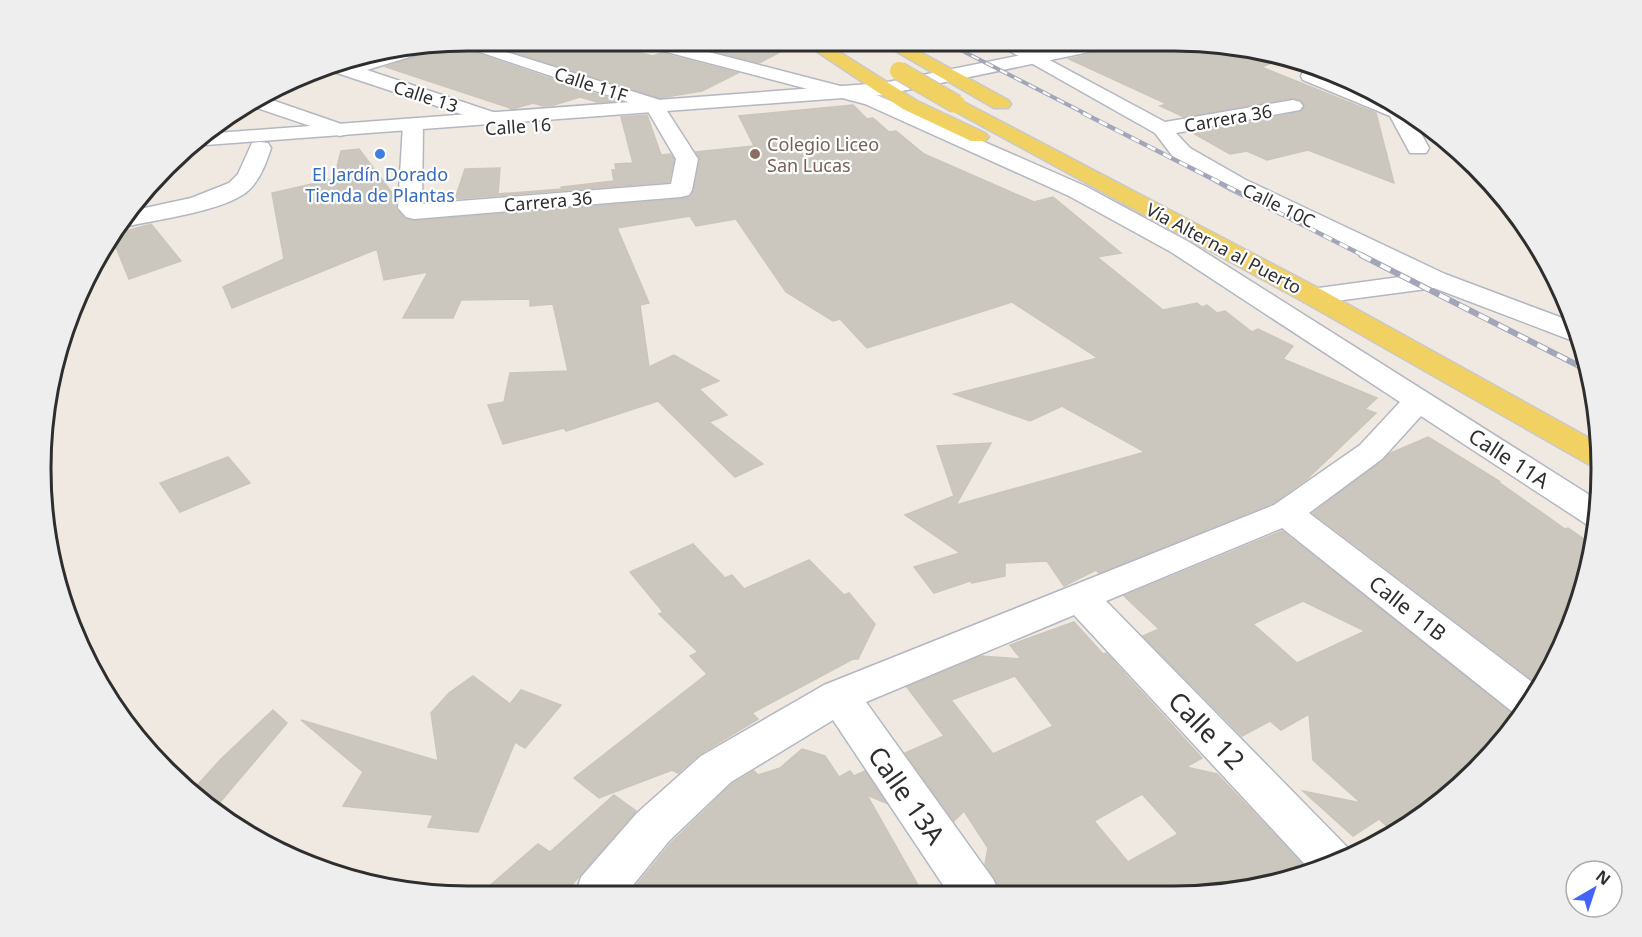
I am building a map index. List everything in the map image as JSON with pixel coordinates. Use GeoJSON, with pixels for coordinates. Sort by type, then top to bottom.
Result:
{"type":"FeatureCollection","features":[{"type":"Feature","properties":{"kind":"main road"},"geometry":{"type":"LineString","coordinates":[[823,51],[878,94],[910,105],[998,146],[1106,185]]}},
{"type":"Feature","properties":{"kind":"main road"},"geometry":{"type":"LineString","coordinates":[[906,51],[1040,128],[1106,185]]}},
{"type":"Feature","properties":{"kind":"main road","name":"Vía Alterna al Puerto"},"geometry":{"type":"LineString","coordinates":[[882,61],[956,104],[1313,296],[1590,452]]}},
{"type":"Feature","properties":{"kind":"street","name":"Calle 11F"},"geometry":{"type":"LineString","coordinates":[[487,51],[656,110]]}},
{"type":"Feature","properties":{"kind":"street","name":"Calle 11A"},"geometry":{"type":"LineString","coordinates":[[705,51],[841,90],[878,94],[1077,191],[1170,242],[1588,510]]}},
{"type":"Feature","properties":{"kind":"street","name":"Calle 10C"},"geometry":{"type":"LineString","coordinates":[[1020,51],[1162,129],[1182,153],[1238,185],[1436,280],[1567,329]]}},
{"type":"Feature","properties":{"kind":"street"},"geometry":{"type":"LineString","coordinates":[[921,144],[862,110],[878,94],[951,75],[1072,51]]}},
{"type":"Feature","properties":{"kind":"street","name":"Calle 13"},"geometry":{"type":"LineString","coordinates":[[346,69],[489,117]]}},
{"type":"Feature","properties":{"kind":"street"},"geometry":{"type":"LineString","coordinates":[[1311,74],[1310,76],[1323,84],[1373,102]]}},
{"type":"Feature","properties":{"kind":"street","name":"Calle 16"},"geometry":{"type":"LineString","coordinates":[[197,151],[260,148],[489,117],[825,101],[841,90]]}},
{"type":"Feature","properties":{"kind":"street"},"geometry":{"type":"LineString","coordinates":[[265,104],[339,130]]}},
{"type":"Feature","properties":{"kind":"street","name":"Carrera 36"},"geometry":{"type":"LineString","coordinates":[[1162,129],[1293,106]]}},
{"type":"Feature","properties":{"kind":"street","name":"Calle 16"},"geometry":{"type":"LineString","coordinates":[[211,140],[339,130],[413,129],[656,110]]}},
{"type":"Feature","properties":{"kind":"street","name":"Carrera 36"},"geometry":{"type":"LineString","coordinates":[[413,129],[410,208],[414,212],[681,189],[687,159],[656,110]]}},
{"type":"Feature","properties":{"kind":"street"},"geometry":{"type":"LineString","coordinates":[[1404,120],[1418,148]]}},
{"type":"Feature","properties":{"kind":"street"},"geometry":{"type":"LineString","coordinates":[[135,217],[219,196],[238,188],[251,173],[260,148]]}},
{"type":"Feature","properties":{"kind":"street"},"geometry":{"type":"LineString","coordinates":[[1313,296],[1436,280]]}},
{"type":"Feature","properties":{"kind":"street"},"geometry":{"type":"LineString","coordinates":[[605,886],[652,827],[716,769],[839,696],[1286,513],[1371,452],[1419,400]]}},
{"type":"Feature","properties":{"kind":"street","name":"Calle 11B"},"geometry":{"type":"LineString","coordinates":[[1286,513],[1523,697]]}},
{"type":"Feature","properties":{"kind":"street","name":"Calle 12"},"geometry":{"type":"LineString","coordinates":[[1080,598],[1327,856]]}},
{"type":"Feature","properties":{"kind":"street","name":"Calle 13A"},"geometry":{"type":"LineString","coordinates":[[839,696],[970,886]]}},
{"type":"Feature","properties":{"kind":"building"},"geometry":{"type":"Polygon","coordinates":[[[470,51],[617,101],[597,102],[580,97],[554,105],[543,106],[533,103],[513,109],[386,67],[420,54],[470,51]]]}},
{"type":"Feature","properties":{"kind":"building"},"geometry":{"type":"Polygon","coordinates":[[[509,51],[633,51],[653,56],[661,53],[738,73],[702,91],[660,98],[509,51]]]}},
{"type":"Feature","properties":{"kind":"building"},"geometry":{"type":"Polygon","coordinates":[[[712,51],[782,51],[759,63],[712,51]]]}},
{"type":"Feature","properties":{"kind":"building"},"geometry":{"type":"Polygon","coordinates":[[[1105,51],[1174,51],[1228,55],[1272,63],[1261,67],[1376,113],[1394,183],[1308,150],[1267,160],[1247,151],[1230,154],[1193,133],[1300,112],[1305,106],[1301,100],[1293,98],[1184,117],[1160,106],[1167,104],[1069,59],[1105,51]]]}},
{"type":"Feature","properties":{"kind":"building"},"geometry":{"type":"Polygon","coordinates":[[[853,105],[867,119],[873,118],[889,132],[896,131],[924,154],[1034,202],[1053,197],[1121,253],[1097,257],[1163,310],[1197,303],[1202,307],[1207,305],[1217,313],[1225,311],[1252,332],[1258,329],[1293,346],[1283,359],[1377,398],[1365,409],[1376,413],[1307,479],[1273,503],[1099,573],[1096,570],[1064,586],[1047,561],[1005,563],[1005,576],[972,583],[970,581],[934,593],[914,567],[960,553],[905,515],[954,496],[937,446],[991,443],[956,505],[1145,452],[1062,406],[1030,421],[954,394],[1098,358],[1012,302],[867,348],[840,319],[833,321],[786,292],[736,219],[696,226],[690,216],[617,228],[649,303],[640,305],[649,367],[674,355],[719,381],[699,389],[727,415],[709,422],[763,464],[735,477],[658,401],[566,431],[564,428],[503,444],[488,405],[504,402],[510,373],[568,371],[553,304],[530,306],[530,299],[461,300],[453,318],[403,318],[428,272],[384,280],[377,249],[232,308],[223,287],[284,259],[272,193],[334,179],[341,151],[359,149],[396,198],[396,209],[404,218],[413,221],[681,199],[690,197],[694,190],[700,159],[696,152],[754,146],[739,116],[853,105]]]}},
{"type":"Feature","properties":{"kind":"building"},"geometry":{"type":"Polygon","coordinates":[[[647,115],[661,155],[670,154],[674,159],[669,182],[455,199],[465,169],[500,168],[498,194],[562,189],[561,187],[614,181],[612,170],[616,170],[615,164],[633,163],[621,117],[647,115]]]}},
{"type":"Feature","properties":{"kind":"building"},"geometry":{"type":"Polygon","coordinates":[[[151,224],[181,261],[129,279],[116,246],[125,231],[151,224]]]}},
{"type":"Feature","properties":{"kind":"building"},"geometry":{"type":"Polygon","coordinates":[[[1428,437],[1499,481],[1497,481],[1565,529],[1568,528],[1585,539],[1569,603],[1548,653],[1533,680],[1313,513],[1391,453],[1428,437]]]}},
{"type":"Feature","properties":{"kind":"building"},"geometry":{"type":"Polygon","coordinates":[[[228,457],[250,483],[180,512],[160,483],[228,457]]]}},
{"type":"Feature","properties":{"kind":"building"},"geometry":{"type":"Polygon","coordinates":[[[1282,531],[1512,713],[1469,764],[1428,800],[1387,827],[1379,819],[1353,836],[1303,791],[1361,803],[1313,760],[1309,714],[1281,730],[1270,721],[1242,736],[1143,636],[1159,629],[1124,596],[1282,531]],[[1303,601],[1253,624],[1297,663],[1365,631],[1303,601]]]}},
{"type":"Feature","properties":{"kind":"building"},"geometry":{"type":"Polygon","coordinates":[[[693,544],[725,578],[732,575],[744,589],[809,560],[844,595],[849,593],[875,624],[858,659],[853,659],[752,713],[758,719],[700,754],[678,773],[672,770],[599,798],[574,778],[707,674],[690,656],[698,652],[659,614],[663,612],[630,572],[693,544]]]}},
{"type":"Feature","properties":{"kind":"building"},"geometry":{"type":"Polygon","coordinates":[[[1074,622],[1103,654],[1106,653],[1202,758],[1186,767],[1217,774],[1303,865],[1255,878],[1201,885],[997,886],[985,864],[988,848],[964,811],[954,821],[905,753],[944,736],[907,687],[981,656],[1021,659],[1010,645],[1074,622]],[[1015,676],[951,700],[993,754],[1053,726],[1015,676]],[[1142,794],[1094,821],[1128,862],[1178,834],[1142,794]]]}},
{"type":"Feature","properties":{"kind":"building"},"geometry":{"type":"Polygon","coordinates":[[[473,676],[510,704],[521,690],[561,705],[525,748],[515,742],[478,832],[428,827],[433,815],[343,806],[363,772],[301,720],[438,761],[431,713],[449,693],[473,676]]]}},
{"type":"Feature","properties":{"kind":"building"},"geometry":{"type":"Polygon","coordinates":[[[273,710],[287,723],[219,803],[197,786],[221,759],[273,710]]]}},
{"type":"Feature","properties":{"kind":"building"},"geometry":{"type":"Polygon","coordinates":[[[802,749],[825,756],[839,777],[850,771],[854,776],[865,771],[886,803],[867,795],[918,886],[636,886],[671,843],[732,784],[754,771],[758,775],[780,768],[802,749]]]}},
{"type":"Feature","properties":{"kind":"building"},"geometry":{"type":"Polygon","coordinates":[[[614,795],[636,811],[571,886],[489,886],[538,844],[550,852],[614,795]]]}},
{"type":"Feature","properties":{"kind":"railway"},"geometry":{"type":"LineString","coordinates":[[963,51],[1086,114]]}},
{"type":"Feature","properties":{"kind":"railway"},"geometry":{"type":"LineString","coordinates":[[1083,113],[1364,256]]}},
{"type":"Feature","properties":{"kind":"railway"},"geometry":{"type":"LineString","coordinates":[[1361,255],[1578,366]]}},
{"type":"Feature","properties":{"kind":"place","name":"El Jardín Dorado Tienda de Plantas"},"geometry":{"type":"Point","coordinates":[380,154]}},
{"type":"Feature","properties":{"kind":"place","name":"Colegio Liceo San Lucas"},"geometry":{"type":"Point","coordinates":[755,154]}}]}
